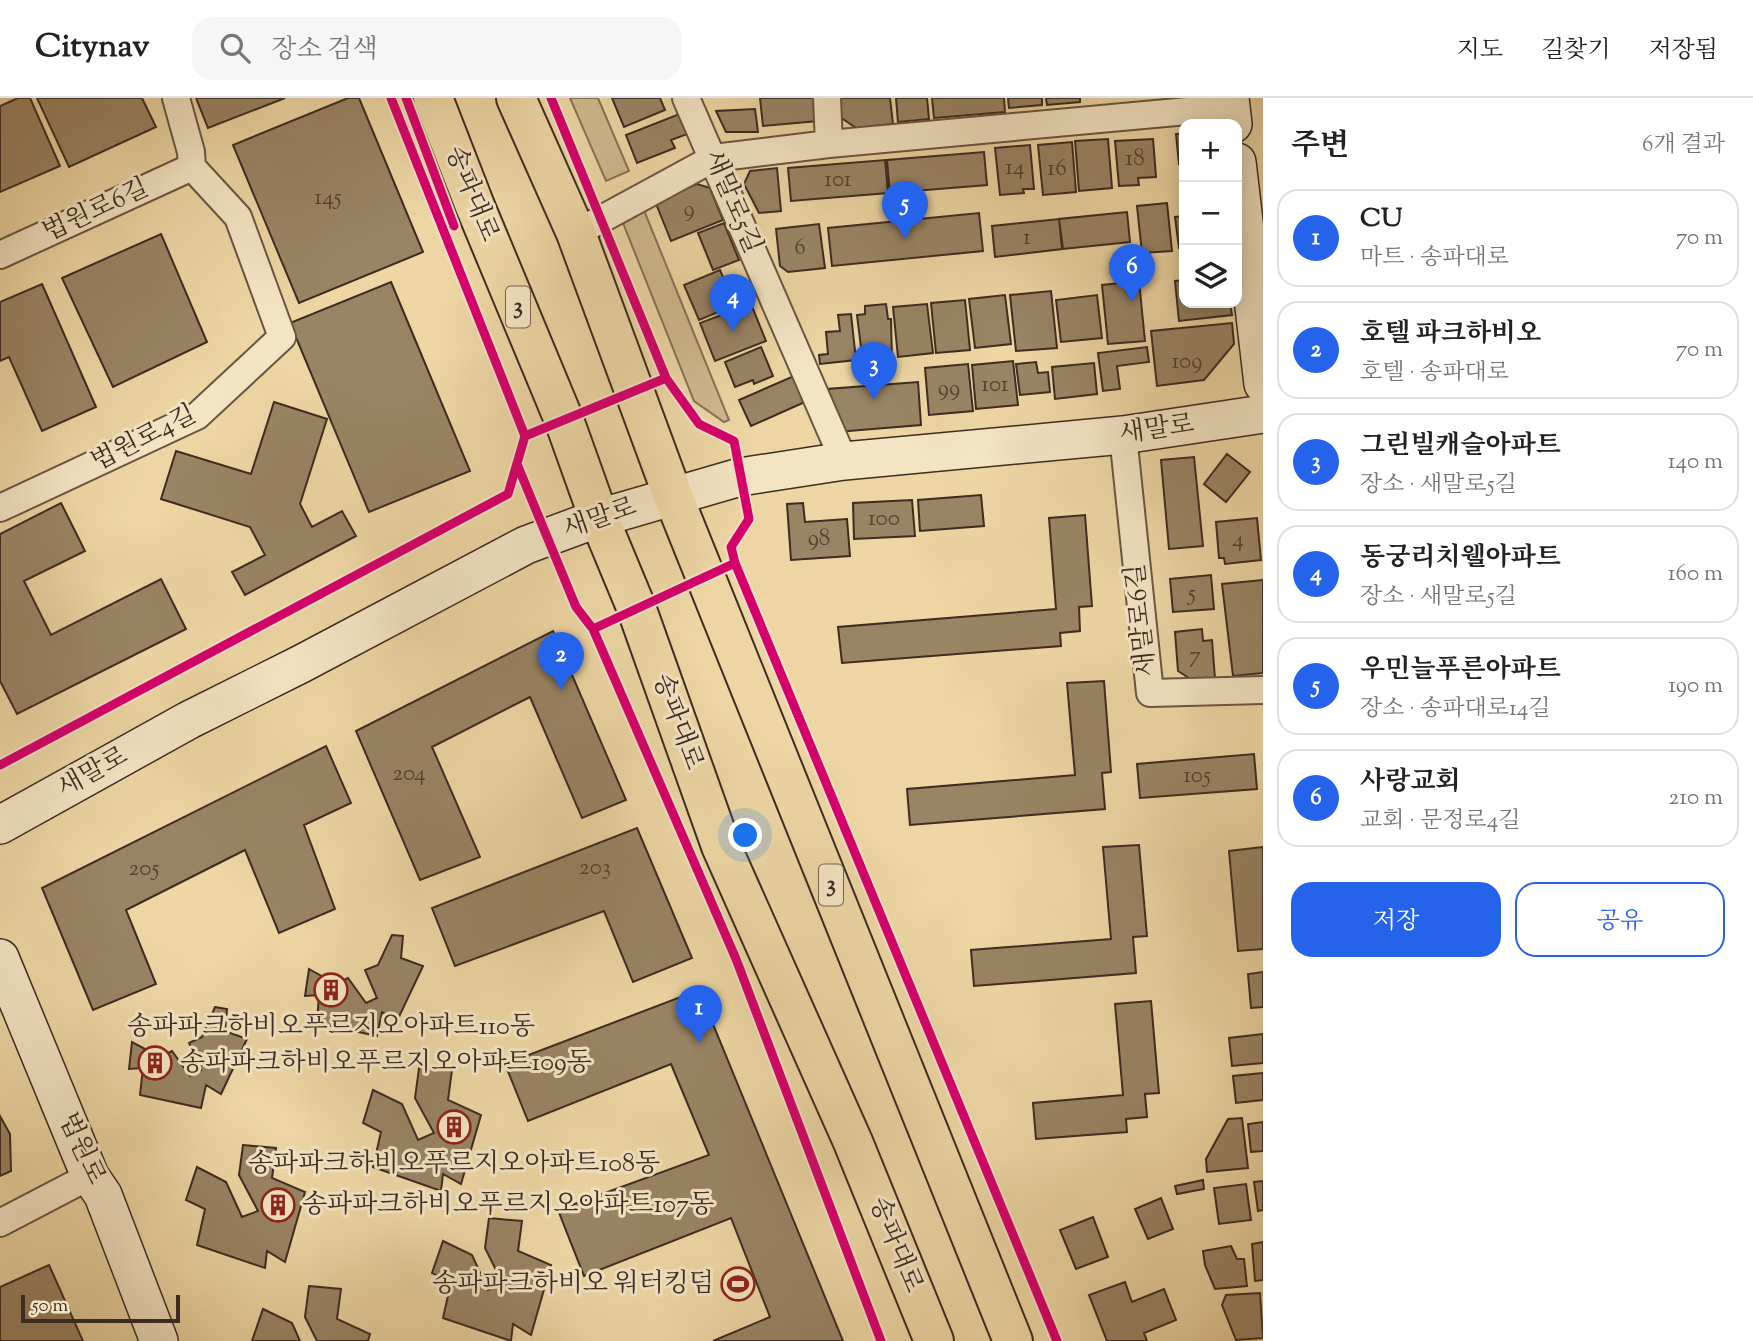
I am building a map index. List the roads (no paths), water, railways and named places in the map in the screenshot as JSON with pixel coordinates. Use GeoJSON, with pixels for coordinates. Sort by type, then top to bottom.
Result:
{"type":"FeatureCollection","features":[{"type":"Feature","properties":{"kind":"main road","name":"송파대로"},"geometry":{"type":"LineString","coordinates":[[433,98],[564,420],[599,518],[636,607],[721,846],[853,1142],[934,1341]]}},
{"type":"Feature","properties":{"kind":"main road","name":"3"},"geometry":{"type":"LineString","coordinates":[[516,98],[576,233],[673,496],[1013,1341]]}},
{"type":"Feature","properties":{"kind":"street"},"geometry":{"type":"LineString","coordinates":[[176,98],[191,152],[192,167]]}},
{"type":"Feature","properties":{"kind":"street","name":"새말로5길"},"geometry":{"type":"LineString","coordinates":[[687,98],[844,461]]}},
{"type":"Feature","properties":{"kind":"street"},"geometry":{"type":"LineString","coordinates":[[827,98],[829,144]]}},
{"type":"Feature","properties":{"kind":"street"},"geometry":{"type":"LineString","coordinates":[[576,233],[714,158],[829,144],[1231,110]]}},
{"type":"Feature","properties":{"kind":"street","name":"법원로6길"},"geometry":{"type":"LineString","coordinates":[[0,256],[192,167]]}},
{"type":"Feature","properties":{"kind":"street","name":"법원로4길"},"geometry":{"type":"LineString","coordinates":[[0,508],[197,416],[282,337],[238,217],[192,167]]}},
{"type":"Feature","properties":{"kind":"street"},"geometry":{"type":"LineString","coordinates":[[1241,182],[1256,258],[1263,384]]}},
{"type":"Feature","properties":{"kind":"street","name":"새말로"},"geometry":{"type":"LineString","coordinates":[[0,825],[189,720],[526,545],[599,518],[740,477],[844,461],[1123,435],[1263,414]]}},
{"type":"Feature","properties":{"kind":"street","name":"새말로6길"},"geometry":{"type":"LineString","coordinates":[[1123,435],[1150,693],[1263,690]]}},
{"type":"Feature","properties":{"kind":"street","name":"법원로"},"geometry":{"type":"LineString","coordinates":[[0,958],[90,1176],[103,1195],[159,1341]]}},
{"type":"Feature","properties":{"kind":"street"},"geometry":{"type":"LineString","coordinates":[[0,1223],[90,1176]]}},
{"type":"Feature","properties":{"kind":"place","name":"우민늘푸른아파트"},"geometry":{"type":"Point","coordinates":[905,239]}},
{"type":"Feature","properties":{"kind":"place","name":"사랑교회"},"geometry":{"type":"Point","coordinates":[1132,302]}},
{"type":"Feature","properties":{"kind":"place","name":"동궁리치웰아파트"},"geometry":{"type":"Point","coordinates":[733,332]}},
{"type":"Feature","properties":{"kind":"place","name":"그린빌캐슬아파트"},"geometry":{"type":"Point","coordinates":[874,400]}},
{"type":"Feature","properties":{"kind":"place","name":"호텔 파크하비오"},"geometry":{"type":"Point","coordinates":[561,690]}},
{"type":"Feature","properties":{"kind":"place","name":"송파파크하비오푸르지오아파트110동"},"geometry":{"type":"Point","coordinates":[331,990]}},
{"type":"Feature","properties":{"kind":"place","name":"CU"},"geometry":{"type":"Point","coordinates":[699,1043]}},
{"type":"Feature","properties":{"kind":"place","name":"송파파크하비오푸르지오아파트109동"},"geometry":{"type":"Point","coordinates":[155,1063]}},
{"type":"Feature","properties":{"kind":"place","name":"송파파크하비오푸르지오아파트108동"},"geometry":{"type":"Point","coordinates":[454,1127]}},
{"type":"Feature","properties":{"kind":"place","name":"송파파크하비오푸르지오아파트107동"},"geometry":{"type":"Point","coordinates":[278,1205]}},
{"type":"Feature","properties":{"kind":"place","name":"송파파크하비오 워터킹덤"},"geometry":{"type":"Point","coordinates":[738,1284]}}]}
